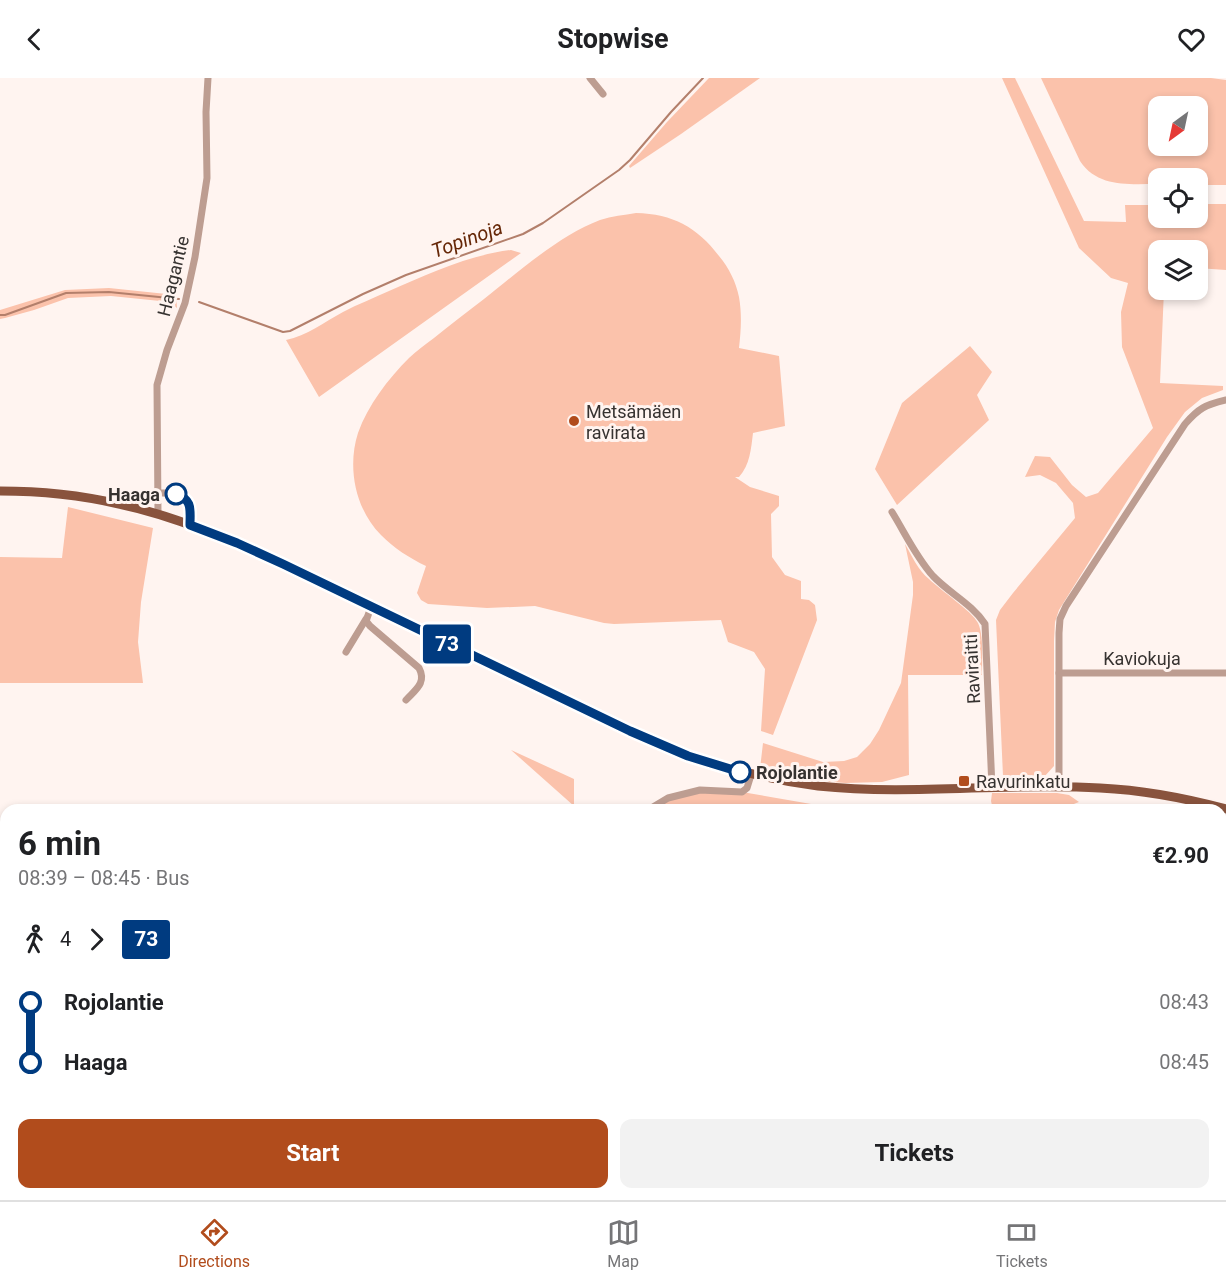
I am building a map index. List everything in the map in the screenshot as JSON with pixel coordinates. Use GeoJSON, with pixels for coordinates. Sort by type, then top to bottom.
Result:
{"type":"FeatureCollection","features":[{"type":"Feature","properties":{"kind":"main road"},"geometry":{"type":"LineString","coordinates":[[0,491],[60,494],[119,504],[190,525],[256,552],[641,736],[688,756],[751,775],[817,786],[895,790],[1100,788],[1157,794],[1203,804]]}},
{"type":"Feature","properties":{"kind":"street","name":"Haagantie"},"geometry":{"type":"LineString","coordinates":[[158,514],[157,385],[167,350],[185,303],[196,250],[207,178],[208,78]]}},
{"type":"Feature","properties":{"kind":"street"},"geometry":{"type":"LineString","coordinates":[[591,78],[603,94]]}},
{"type":"Feature","properties":{"kind":"street"},"geometry":{"type":"LineString","coordinates":[[1059,787],[1060,619],[1066,606],[1185,424],[1197,411],[1210,404],[1226,400]]}},
{"type":"Feature","properties":{"kind":"street"},"geometry":{"type":"LineString","coordinates":[[158,493],[176,494],[188,501],[190,525]]}},
{"type":"Feature","properties":{"kind":"street","name":"Raviraitti"},"geometry":{"type":"LineString","coordinates":[[892,512],[922,563],[985,624],[992,788]]}},
{"type":"Feature","properties":{"kind":"street"},"geometry":{"type":"LineString","coordinates":[[346,652],[371,607]]}},
{"type":"Feature","properties":{"kind":"street"},"geometry":{"type":"LineString","coordinates":[[366,619],[370,626],[422,673],[423,679],[420,685],[406,700]]}},
{"type":"Feature","properties":{"kind":"street","name":"Kaviokuja"},"geometry":{"type":"LineString","coordinates":[[1059,673],[1226,673]]}},
{"type":"Feature","properties":{"kind":"street"},"geometry":{"type":"LineString","coordinates":[[658,804],[668,798],[699,790],[742,792],[747,788],[751,775]]}},
{"type":"Feature","properties":{"kind":"shaded area"},"geometry":{"type":"Polygon","coordinates":[[[709,78],[760,78],[630,168],[629,166],[667,122],[709,78]]]}},
{"type":"Feature","properties":{"kind":"shaded area"},"geometry":{"type":"Polygon","coordinates":[[[1002,78],[1015,78],[1084,221],[1126,222],[1125,205],[1148,205],[1148,228],[1208,228],[1208,204],[1226,204],[1226,270],[1208,269],[1208,240],[1148,240],[1148,300],[1164,300],[1160,383],[1223,386],[1223,390],[1202,398],[1185,412],[1059,610],[1055,622],[1054,641],[1054,766],[1044,777],[1009,779],[1003,776],[996,620],[1000,610],[1013,593],[1075,518],[1073,503],[1056,483],[1040,475],[1025,477],[1035,456],[1050,457],[1072,485],[1086,497],[1098,493],[1153,428],[1122,347],[1121,312],[1128,283],[1111,278],[1079,248],[1002,78]]]}},
{"type":"Feature","properties":{"kind":"shaded area"},"geometry":{"type":"Polygon","coordinates":[[[1041,78],[1211,78],[1226,80],[1226,185],[1208,185],[1208,168],[1148,168],[1148,184],[1115,183],[1087,170],[1080,161],[1041,78]]]}},
{"type":"Feature","properties":{"kind":"shaded area","name":"Metsämäen ravirata"},"geometry":{"type":"Polygon","coordinates":[[[636,213],[673,219],[693,230],[711,246],[729,270],[738,291],[741,316],[739,348],[779,356],[785,426],[753,433],[748,462],[739,477],[735,477],[750,487],[779,496],[779,506],[771,514],[772,557],[785,575],[801,581],[801,599],[809,600],[815,605],[817,620],[773,735],[761,731],[765,669],[754,652],[728,642],[721,620],[614,624],[535,606],[487,608],[428,604],[421,600],[417,593],[426,566],[402,552],[381,535],[372,525],[359,500],[353,460],[358,433],[379,393],[409,358],[555,244],[600,220],[636,213]]]}},
{"type":"Feature","properties":{"kind":"shaded area"},"geometry":{"type":"Polygon","coordinates":[[[511,250],[521,253],[319,397],[286,340],[315,328],[354,306],[434,272],[480,256],[511,250]]]}},
{"type":"Feature","properties":{"kind":"shaded area"},"geometry":{"type":"Polygon","coordinates":[[[109,288],[176,295],[177,308],[170,302],[111,296],[68,298],[0,319],[0,310],[65,290],[109,288]]]}},
{"type":"Feature","properties":{"kind":"shaded area"},"geometry":{"type":"Polygon","coordinates":[[[970,346],[992,372],[977,395],[989,420],[897,505],[875,469],[902,403],[970,346]]]}},
{"type":"Feature","properties":{"kind":"shaded area"},"geometry":{"type":"Polygon","coordinates":[[[68,507],[153,528],[141,602],[138,642],[143,683],[0,683],[0,557],[62,558],[68,507]]]}},
{"type":"Feature","properties":{"kind":"shaded area"},"geometry":{"type":"Polygon","coordinates":[[[905,544],[925,575],[978,623],[982,641],[982,675],[908,675],[909,775],[882,782],[846,783],[789,777],[760,769],[763,743],[823,762],[844,761],[857,757],[870,744],[901,683],[913,595],[913,582],[905,544]]]}},
{"type":"Feature","properties":{"kind":"shaded area"},"geometry":{"type":"Polygon","coordinates":[[[511,750],[574,779],[574,804],[511,750]]]}},
{"type":"Feature","properties":{"kind":"shaded area"},"geometry":{"type":"Polygon","coordinates":[[[700,790],[742,792],[811,804],[658,804],[668,798],[700,790]]]}},
{"type":"Feature","properties":{"kind":"shaded area"},"geometry":{"type":"Polygon","coordinates":[[[992,793],[1057,793],[1069,795],[1079,802],[1074,804],[992,804],[992,793]]]}},
{"type":"Feature","properties":{"kind":"waterway","name":"Topinoja"},"geometry":{"type":"LineString","coordinates":[[199,302],[283,332],[290,331],[406,275],[523,234],[543,223],[619,170],[703,78]]}},
{"type":"Feature","properties":{"kind":"waterway","name":"Topinoja"},"geometry":{"type":"LineString","coordinates":[[0,315],[66,293],[109,292],[179,299]]}},
{"type":"Feature","properties":{"kind":"bus line","name":"73"},"geometry":{"type":"LineString","coordinates":[[176,494],[188,501],[190,525],[283,564],[630,731],[688,756],[740,772]]}},
{"type":"Feature","properties":{"kind":"place","name":"Metsämäen ravirata"},"geometry":{"type":"Point","coordinates":[574,421]}},
{"type":"Feature","properties":{"kind":"place","name":"Haaga"},"geometry":{"type":"Point","coordinates":[176,494]}},
{"type":"Feature","properties":{"kind":"place","name":"Rojolantie"},"geometry":{"type":"Point","coordinates":[740,772]}},
{"type":"Feature","properties":{"kind":"place","name":"Ravurinkatu"},"geometry":{"type":"Point","coordinates":[964,781]}}]}
